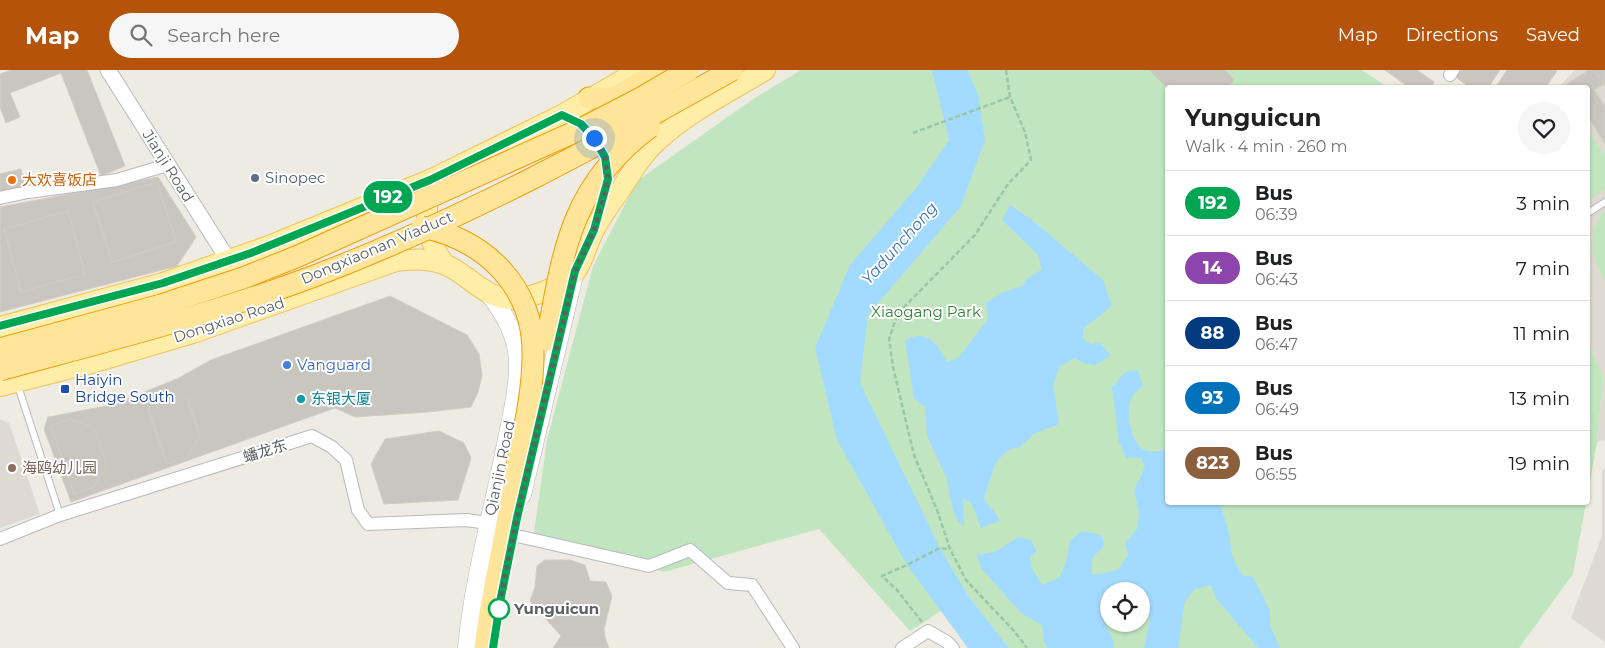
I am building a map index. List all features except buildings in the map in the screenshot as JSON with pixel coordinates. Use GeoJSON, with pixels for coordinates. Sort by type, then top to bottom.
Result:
{"type":"FeatureCollection","features":[{"type":"Feature","properties":{"kind":"highway"},"geometry":{"type":"LineString","coordinates":[[589,98],[614,98],[662,70]]}},
{"type":"Feature","properties":{"kind":"highway","name":"Dongxiaonan Viaduct"},"geometry":{"type":"LineString","coordinates":[[0,349],[161,305],[296,258],[581,129],[626,107],[689,70]]}},
{"type":"Feature","properties":{"kind":"highway","name":"Dongxiaonan Viaduct"},"geometry":{"type":"LineString","coordinates":[[5,379],[281,288],[354,260],[524,182],[589,149],[732,70]]}},
{"type":"Feature","properties":{"kind":"highway"},"geometry":{"type":"LineString","coordinates":[[514,483],[547,340],[563,255],[582,204],[603,172],[626,146],[657,122],[736,70]]}},
{"type":"Feature","properties":{"kind":"highway"},"geometry":{"type":"LineString","coordinates":[[296,258],[377,231],[402,226],[416,226],[462,240],[474,247],[497,265],[506,275],[521,300],[532,340],[531,383],[485,648]]}},
{"type":"Feature","properties":{"kind":"main road"},"geometry":{"type":"LineString","coordinates":[[0,326],[163,283],[276,243],[448,171],[562,115],[640,70]]}},
{"type":"Feature","properties":{"kind":"main road"},"geometry":{"type":"LineString","coordinates":[[575,271],[594,230],[641,160],[656,142],[697,112],[764,70]]}},
{"type":"Feature","properties":{"kind":"main road"},"geometry":{"type":"LineString","coordinates":[[562,115],[581,124],[594,138],[605,157],[608,179],[594,230]]}},
{"type":"Feature","properties":{"kind":"main road"},"geometry":{"type":"LineString","coordinates":[[444,264],[431,239],[426,204],[436,185],[448,171]]}},
{"type":"Feature","properties":{"kind":"main road","name":"Dongxiao Road"},"geometry":{"type":"LineString","coordinates":[[5,379],[95,362],[196,332],[396,261],[421,258],[444,264],[468,278],[488,294],[514,299],[533,295],[565,280],[575,271]]}},
{"type":"Feature","properties":{"kind":"main road","name":"Qianjin Road"},"geometry":{"type":"LineString","coordinates":[[493,648],[513,535],[575,271]]}},
{"type":"Feature","properties":{"kind":"main road","name":"Qianjin Road"},"geometry":{"type":"LineString","coordinates":[[467,648],[488,522],[512,411],[518,366],[515,345],[508,322],[501,308],[488,294]]}},
{"type":"Feature","properties":{"kind":"street","name":"Jianji Road"},"geometry":{"type":"LineString","coordinates":[[108,70],[229,261],[256,281],[300,296]]}},
{"type":"Feature","properties":{"kind":"street"},"geometry":{"type":"LineString","coordinates":[[0,198],[28,192],[117,180],[167,165]]}},
{"type":"Feature","properties":{"kind":"street"},"geometry":{"type":"LineString","coordinates":[[163,283],[190,281],[200,286],[206,293],[210,304],[210,314],[205,324],[196,332]]}},
{"type":"Feature","properties":{"kind":"street","name":"蟠龙东"},"geometry":{"type":"LineString","coordinates":[[0,539],[60,515],[312,436],[332,447],[346,460],[358,510],[368,524],[466,520],[488,522]]}},
{"type":"Feature","properties":{"kind":"street"},"geometry":{"type":"LineString","coordinates":[[513,535],[649,566],[690,550],[728,583],[752,585],[793,648]]}},
{"type":"Feature","properties":{"kind":"street"},"geometry":{"type":"LineString","coordinates":[[902,648],[928,631],[947,642],[953,648]]}},
{"type":"Feature","properties":{"kind":"lane"},"geometry":{"type":"LineString","coordinates":[[1590,212],[1605,202]]}},
{"type":"Feature","properties":{"kind":"lane"},"geometry":{"type":"LineString","coordinates":[[5,379],[60,515]]}},
{"type":"Feature","properties":{"kind":"path"},"geometry":{"type":"LineString","coordinates":[[1006,70],[1010,97],[1025,132],[1031,160],[1008,184],[975,235],[898,313],[889,339],[892,368],[914,455],[937,510],[950,549],[966,580],[1014,631],[1027,648]]}},
{"type":"Feature","properties":{"kind":"path"},"geometry":{"type":"LineString","coordinates":[[913,133],[1010,97]]}},
{"type":"Feature","properties":{"kind":"path"},"geometry":{"type":"LineString","coordinates":[[928,631],[897,590],[882,576],[940,548],[950,549]]}},
{"type":"Feature","properties":{"kind":"shaded area"},"geometry":{"type":"Polygon","coordinates":[[[1575,70],[1605,70],[1605,440],[1597,442],[1603,376],[1590,348],[1590,85],[1561,85],[1575,70]]]}},
{"type":"Feature","properties":{"kind":"shaded area","name":"海鸥幼儿园"},"geometry":{"type":"Polygon","coordinates":[[[0,419],[9,423],[40,514],[0,528],[0,419]]]}},
{"type":"Feature","properties":{"kind":"shaded area"},"geometry":{"type":"Polygon","coordinates":[[[1605,467],[1605,642],[1571,618],[1602,536],[1602,471],[1605,467]]]}},
{"type":"Feature","properties":{"kind":"green space","name":"Xiaogang Park"},"geometry":{"type":"Polygon","coordinates":[[[801,70],[1362,70],[1384,85],[1165,85],[1165,505],[1586,505],[1573,574],[1519,648],[1009,648],[967,594],[910,631],[819,529],[664,572],[534,533],[547,440],[593,266],[637,181],[753,99],[801,70]]]}},
{"type":"Feature","properties":{"kind":"green space"},"geometry":{"type":"Polygon","coordinates":[[[1590,132],[1605,156],[1605,189],[1590,200],[1590,132]]]}},
{"type":"Feature","properties":{"kind":"green space"},"geometry":{"type":"Polygon","coordinates":[[[1605,211],[1605,281],[1596,264],[1593,236],[1595,227],[1605,211]]]}},
{"type":"Feature","properties":{"kind":"green space"},"geometry":{"type":"Polygon","coordinates":[[[1590,348],[1603,376],[1597,442],[1590,482],[1590,348]]]}},
{"type":"Feature","properties":{"kind":"water","name":"Yadunchong"},"geometry":{"type":"Polygon","coordinates":[[[932,70],[967,70],[978,94],[985,140],[961,206],[868,315],[860,383],[940,548],[967,594],[1009,648],[968,648],[907,565],[837,440],[815,348],[850,265],[916,188],[949,140],[932,70]]]}},
{"type":"Feature","properties":{"kind":"water"},"geometry":{"type":"Polygon","coordinates":[[[1010,205],[1032,220],[1103,280],[1112,306],[1083,329],[1083,339],[1091,344],[1100,343],[1111,355],[1096,365],[1083,363],[1075,358],[1060,366],[1053,384],[1059,424],[1034,434],[1020,447],[1008,450],[996,462],[984,498],[1000,521],[981,528],[972,504],[963,498],[964,527],[956,519],[947,479],[927,436],[925,407],[914,399],[905,340],[919,336],[925,337],[935,344],[947,362],[959,357],[988,319],[986,303],[1002,293],[1024,285],[1025,280],[1042,269],[1038,255],[1002,220],[1010,205]]]}},
{"type":"Feature","properties":{"kind":"water"},"geometry":{"type":"Polygon","coordinates":[[[1138,370],[1143,386],[1132,397],[1130,402],[1131,430],[1136,443],[1146,451],[1165,450],[1165,505],[1221,505],[1229,533],[1232,556],[1242,575],[1253,577],[1270,611],[1270,625],[1280,648],[1258,648],[1215,597],[1211,585],[1195,589],[1185,601],[1178,648],[1144,648],[1147,632],[1150,632],[1150,582],[1100,582],[1100,632],[1109,632],[1114,642],[1114,648],[1048,648],[1044,642],[1042,625],[1021,613],[981,568],[977,555],[997,551],[1018,537],[1031,540],[1037,552],[1030,557],[1031,567],[1042,585],[1060,577],[1067,559],[1070,541],[1082,531],[1102,535],[1104,546],[1092,558],[1092,574],[1118,570],[1128,555],[1125,543],[1137,529],[1139,513],[1134,490],[1145,467],[1141,458],[1126,458],[1119,442],[1112,387],[1125,372],[1138,370]]]}},
{"type":"Feature","properties":{"kind":"bus line","name":"192"},"geometry":{"type":"LineString","coordinates":[[0,326],[163,283],[251,253],[430,180],[562,115],[581,124],[601,148],[605,157],[608,179],[594,230],[575,271],[517,518],[493,648]]}},
{"type":"Feature","properties":{"kind":"place","name":"Sinopec"},"geometry":{"type":"Point","coordinates":[255,178]}},
{"type":"Feature","properties":{"kind":"place","name":"大欢喜饭店"},"geometry":{"type":"Point","coordinates":[12,180]}},
{"type":"Feature","properties":{"kind":"place","name":"Vanguard"},"geometry":{"type":"Point","coordinates":[287,365]}},
{"type":"Feature","properties":{"kind":"place","name":"Haiyin Bridge South"},"geometry":{"type":"Point","coordinates":[65,389]}},
{"type":"Feature","properties":{"kind":"place","name":"东银大厦"},"geometry":{"type":"Point","coordinates":[301,399]}},
{"type":"Feature","properties":{"kind":"place","name":"海鸥幼儿园"},"geometry":{"type":"Point","coordinates":[12,468]}},
{"type":"Feature","properties":{"kind":"place","name":"Yunguicun"},"geometry":{"type":"Point","coordinates":[499,609]}},
{"type":"Feature","properties":{"kind":"route"},"geometry":{"type":"LineString","coordinates":[[499,609],[520,502],[575,271],[594,230],[608,179],[605,157],[594,138]]}}]}
